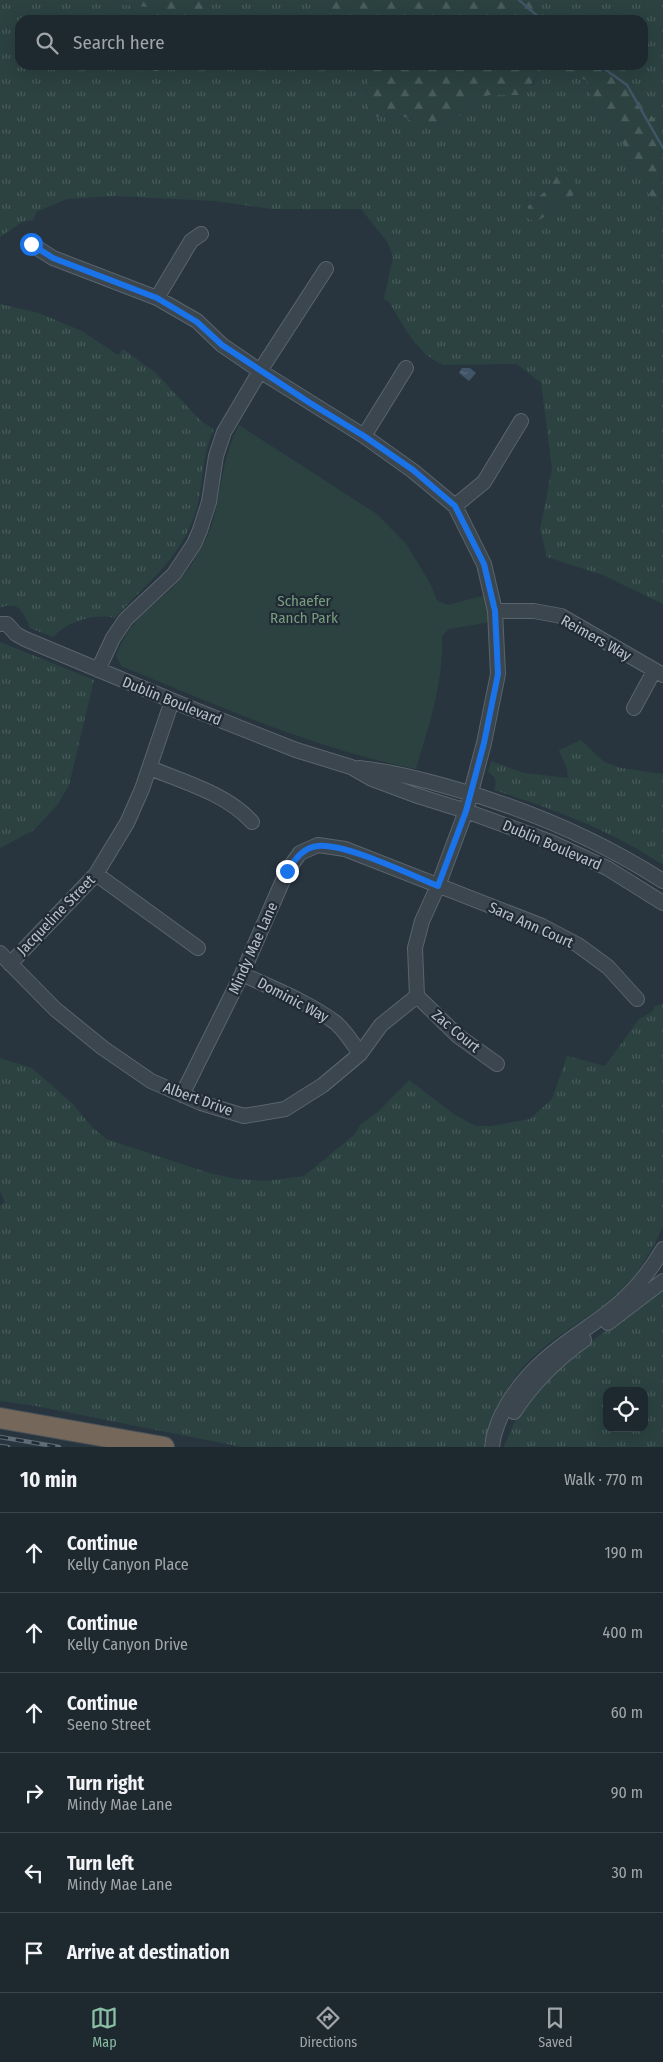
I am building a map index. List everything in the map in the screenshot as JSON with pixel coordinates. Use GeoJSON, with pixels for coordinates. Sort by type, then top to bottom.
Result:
{"type":"FeatureCollection","features":[{"type":"Feature","properties":{"kind":"highway"},"geometry":{"type":"LineString","coordinates":[[0,1418],[164,1447]]}},
{"type":"Feature","properties":{"kind":"street"},"geometry":{"type":"LineString","coordinates":[[157,298],[191,241],[201,234]]}},
{"type":"Feature","properties":{"kind":"street"},"geometry":{"type":"LineString","coordinates":[[31,244],[53,258],[157,298],[197,322],[222,345],[364,436],[413,470],[455,506],[484,564],[495,611],[498,674],[484,743],[466,811],[438,886],[422,921],[415,948],[417,996]]}},
{"type":"Feature","properties":{"kind":"street"},"geometry":{"type":"LineString","coordinates":[[98,670],[113,638],[126,619],[174,574],[194,544],[209,502],[220,440],[260,371],[326,269]]}},
{"type":"Feature","properties":{"kind":"street"},"geometry":{"type":"LineString","coordinates":[[364,436],[406,368]]}},
{"type":"Feature","properties":{"kind":"street"},"geometry":{"type":"LineString","coordinates":[[455,506],[484,482],[521,421]]}},
{"type":"Feature","properties":{"kind":"street","name":"Reimers Way"},"geometry":{"type":"LineString","coordinates":[[495,611],[534,611],[561,616],[659,673]]}},
{"type":"Feature","properties":{"kind":"street","name":"Dublin Boulevard"},"geometry":{"type":"LineString","coordinates":[[0,624],[7,624],[16,634],[25,639],[172,701],[296,750],[351,767],[402,775],[471,793],[551,821],[640,866],[663,881]]}},
{"type":"Feature","properties":{"kind":"street"},"geometry":{"type":"LineString","coordinates":[[634,708],[659,673]]}},
{"type":"Feature","properties":{"kind":"street","name":"Jacqueline Street"},"geometry":{"type":"LineString","coordinates":[[5,958],[96,874],[127,823],[150,768],[172,701]]}},
{"type":"Feature","properties":{"kind":"street","name":"Dublin Boulevard"},"geometry":{"type":"LineString","coordinates":[[351,767],[398,788],[551,842],[607,868],[663,903]]}},
{"type":"Feature","properties":{"kind":"street"},"geometry":{"type":"LineString","coordinates":[[150,768],[214,796],[242,811],[252,822]]}},
{"type":"Feature","properties":{"kind":"street","name":"Mindy Mae Lane"},"geometry":{"type":"LineString","coordinates":[[182,1095],[242,974],[287,871],[300,853],[318,846],[345,849],[438,886]]}},
{"type":"Feature","properties":{"kind":"street"},"geometry":{"type":"LineString","coordinates":[[96,874],[198,948]]}},
{"type":"Feature","properties":{"kind":"street","name":"Sara Ann Court"},"geometry":{"type":"LineString","coordinates":[[438,886],[542,926],[578,945],[608,967],[637,999]]}},
{"type":"Feature","properties":{"kind":"street","name":"Albert Drive"},"geometry":{"type":"LineString","coordinates":[[5,958],[55,1009],[102,1048],[151,1081],[201,1103],[244,1116],[285,1109],[323,1085],[360,1054],[381,1025],[417,996]]}},
{"type":"Feature","properties":{"kind":"street","name":"Dominic Way"},"geometry":{"type":"LineString","coordinates":[[242,974],[298,1000],[336,1024],[348,1035],[360,1054]]}},
{"type":"Feature","properties":{"kind":"street","name":"Zac Court"},"geometry":{"type":"LineString","coordinates":[[417,996],[458,1036],[496,1064]]}},
{"type":"Feature","properties":{"kind":"street"},"geometry":{"type":"LineString","coordinates":[[492,1445],[495,1432],[506,1408],[520,1387],[540,1364],[560,1346],[623,1300],[641,1282],[663,1249]]}},
{"type":"Feature","properties":{"kind":"street"},"geometry":{"type":"LineString","coordinates":[[492,1445],[502,1435],[529,1390],[550,1367],[641,1300],[663,1281]]}},
{"type":"Feature","properties":{"kind":"green space"},"geometry":{"type":"Polygon","coordinates":[[[0,0],[114,0],[127,5],[152,8],[148,15],[15,15],[15,70],[370,70],[367,95],[367,116],[381,117],[395,113],[410,120],[442,129],[451,120],[462,114],[475,99],[490,95],[505,95],[533,85],[540,70],[558,71],[586,80],[598,114],[616,130],[655,206],[663,212],[663,604],[603,575],[547,557],[540,529],[552,469],[541,383],[517,364],[443,365],[425,353],[412,338],[389,302],[384,299],[393,257],[388,243],[361,209],[271,209],[215,201],[115,196],[67,199],[36,212],[34,220],[22,222],[0,237],[0,0]],[[551,186],[528,206],[546,216],[554,201],[569,198],[551,186]]]}},
{"type":"Feature","properties":{"kind":"green space"},"geometry":{"type":"Polygon","coordinates":[[[114,0],[210,0],[203,15],[148,15],[152,8],[114,0]]]}},
{"type":"Feature","properties":{"kind":"green space"},"geometry":{"type":"Polygon","coordinates":[[[210,0],[320,0],[323,8],[339,15],[203,15],[210,0]]]}},
{"type":"Feature","properties":{"kind":"green space"},"geometry":{"type":"Polygon","coordinates":[[[320,0],[529,0],[548,15],[339,15],[323,8],[320,0]]]}},
{"type":"Feature","properties":{"kind":"green space"},"geometry":{"type":"Polygon","coordinates":[[[529,0],[663,0],[663,133],[622,70],[648,70],[648,15],[548,15],[529,0]]]}},
{"type":"Feature","properties":{"kind":"green space"},"geometry":{"type":"Polygon","coordinates":[[[138,70],[159,70],[158,71],[138,70]]]}},
{"type":"Feature","properties":{"kind":"green space"},"geometry":{"type":"Polygon","coordinates":[[[370,70],[540,70],[525,95],[490,95],[475,99],[462,114],[451,120],[442,129],[432,129],[395,113],[381,117],[367,116],[367,95],[370,70]]]}},
{"type":"Feature","properties":{"kind":"green space"},"geometry":{"type":"Polygon","coordinates":[[[550,70],[622,70],[663,133],[663,212],[655,206],[616,130],[598,114],[586,80],[550,70]]]}},
{"type":"Feature","properties":{"kind":"green space"},"geometry":{"type":"Polygon","coordinates":[[[567,170],[576,184],[575,194],[569,198],[554,201],[546,216],[535,222],[527,218],[528,206],[551,186],[559,173],[567,170]]]}},
{"type":"Feature","properties":{"kind":"green space"},"geometry":{"type":"Polygon","coordinates":[[[0,304],[39,313],[82,331],[118,355],[123,349],[156,373],[202,422],[214,429],[206,453],[196,511],[185,536],[168,562],[115,618],[98,617],[81,620],[66,627],[53,637],[30,628],[20,609],[12,605],[0,608],[0,304]]]}},
{"type":"Feature","properties":{"kind":"green space","name":"Schaefer Ranch Park"},"geometry":{"type":"Polygon","coordinates":[[[239,425],[377,514],[407,545],[430,583],[437,600],[447,605],[486,595],[491,622],[449,629],[442,636],[441,670],[438,687],[416,769],[341,750],[266,725],[121,666],[116,655],[127,633],[139,618],[173,588],[186,573],[207,536],[214,517],[229,447],[239,425]]]}},
{"type":"Feature","properties":{"kind":"green space"},"geometry":{"type":"Polygon","coordinates":[[[0,642],[94,680],[69,785],[58,804],[34,830],[0,848],[0,642]]]}},
{"type":"Feature","properties":{"kind":"green space"},"geometry":{"type":"Polygon","coordinates":[[[581,740],[604,762],[621,768],[663,774],[663,865],[602,831],[538,805],[494,790],[495,780],[488,772],[491,761],[524,773],[568,778],[567,769],[559,750],[581,740]]]}},
{"type":"Feature","properties":{"kind":"green space"},"geometry":{"type":"Polygon","coordinates":[[[663,1004],[663,1226],[642,1265],[629,1283],[613,1298],[545,1347],[524,1366],[510,1384],[499,1404],[483,1447],[242,1447],[36,1406],[0,1401],[0,1206],[5,1202],[0,1191],[0,1058],[32,1068],[73,1104],[92,1127],[106,1139],[209,1173],[237,1179],[267,1181],[304,1176],[354,1135],[360,1125],[379,1111],[409,1080],[455,1115],[476,1126],[491,1126],[530,1119],[552,1099],[567,1056],[605,1066],[639,1019],[652,1012],[655,1006],[663,1004]]]}},
{"type":"Feature","properties":{"kind":"green space"},"geometry":{"type":"Polygon","coordinates":[[[663,1289],[663,1447],[504,1447],[514,1423],[530,1399],[547,1379],[574,1354],[663,1289]]]}},
{"type":"Feature","properties":{"kind":"water"},"geometry":{"type":"Polygon","coordinates":[[[462,368],[470,368],[476,373],[469,381],[459,373],[462,368]]]}},
{"type":"Feature","properties":{"kind":"waterway"},"geometry":{"type":"LineString","coordinates":[[519,0],[536,15]]}},
{"type":"Feature","properties":{"kind":"waterway"},"geometry":{"type":"LineString","coordinates":[[606,70],[627,85],[663,148]]}},
{"type":"Feature","properties":{"kind":"railway"},"geometry":{"type":"LineString","coordinates":[[0,1437],[59,1447]]}},
{"type":"Feature","properties":{"kind":"railway"},"geometry":{"type":"LineString","coordinates":[[0,1446],[8,1447]]}},
{"type":"Feature","properties":{"kind":"route"},"geometry":{"type":"LineString","coordinates":[[31,244],[53,258],[157,298],[197,322],[222,345],[260,371],[364,436],[413,470],[455,506],[484,564],[495,611],[498,674],[484,743],[466,811],[438,886],[345,849],[318,846],[300,853],[287,871]]}}]}
